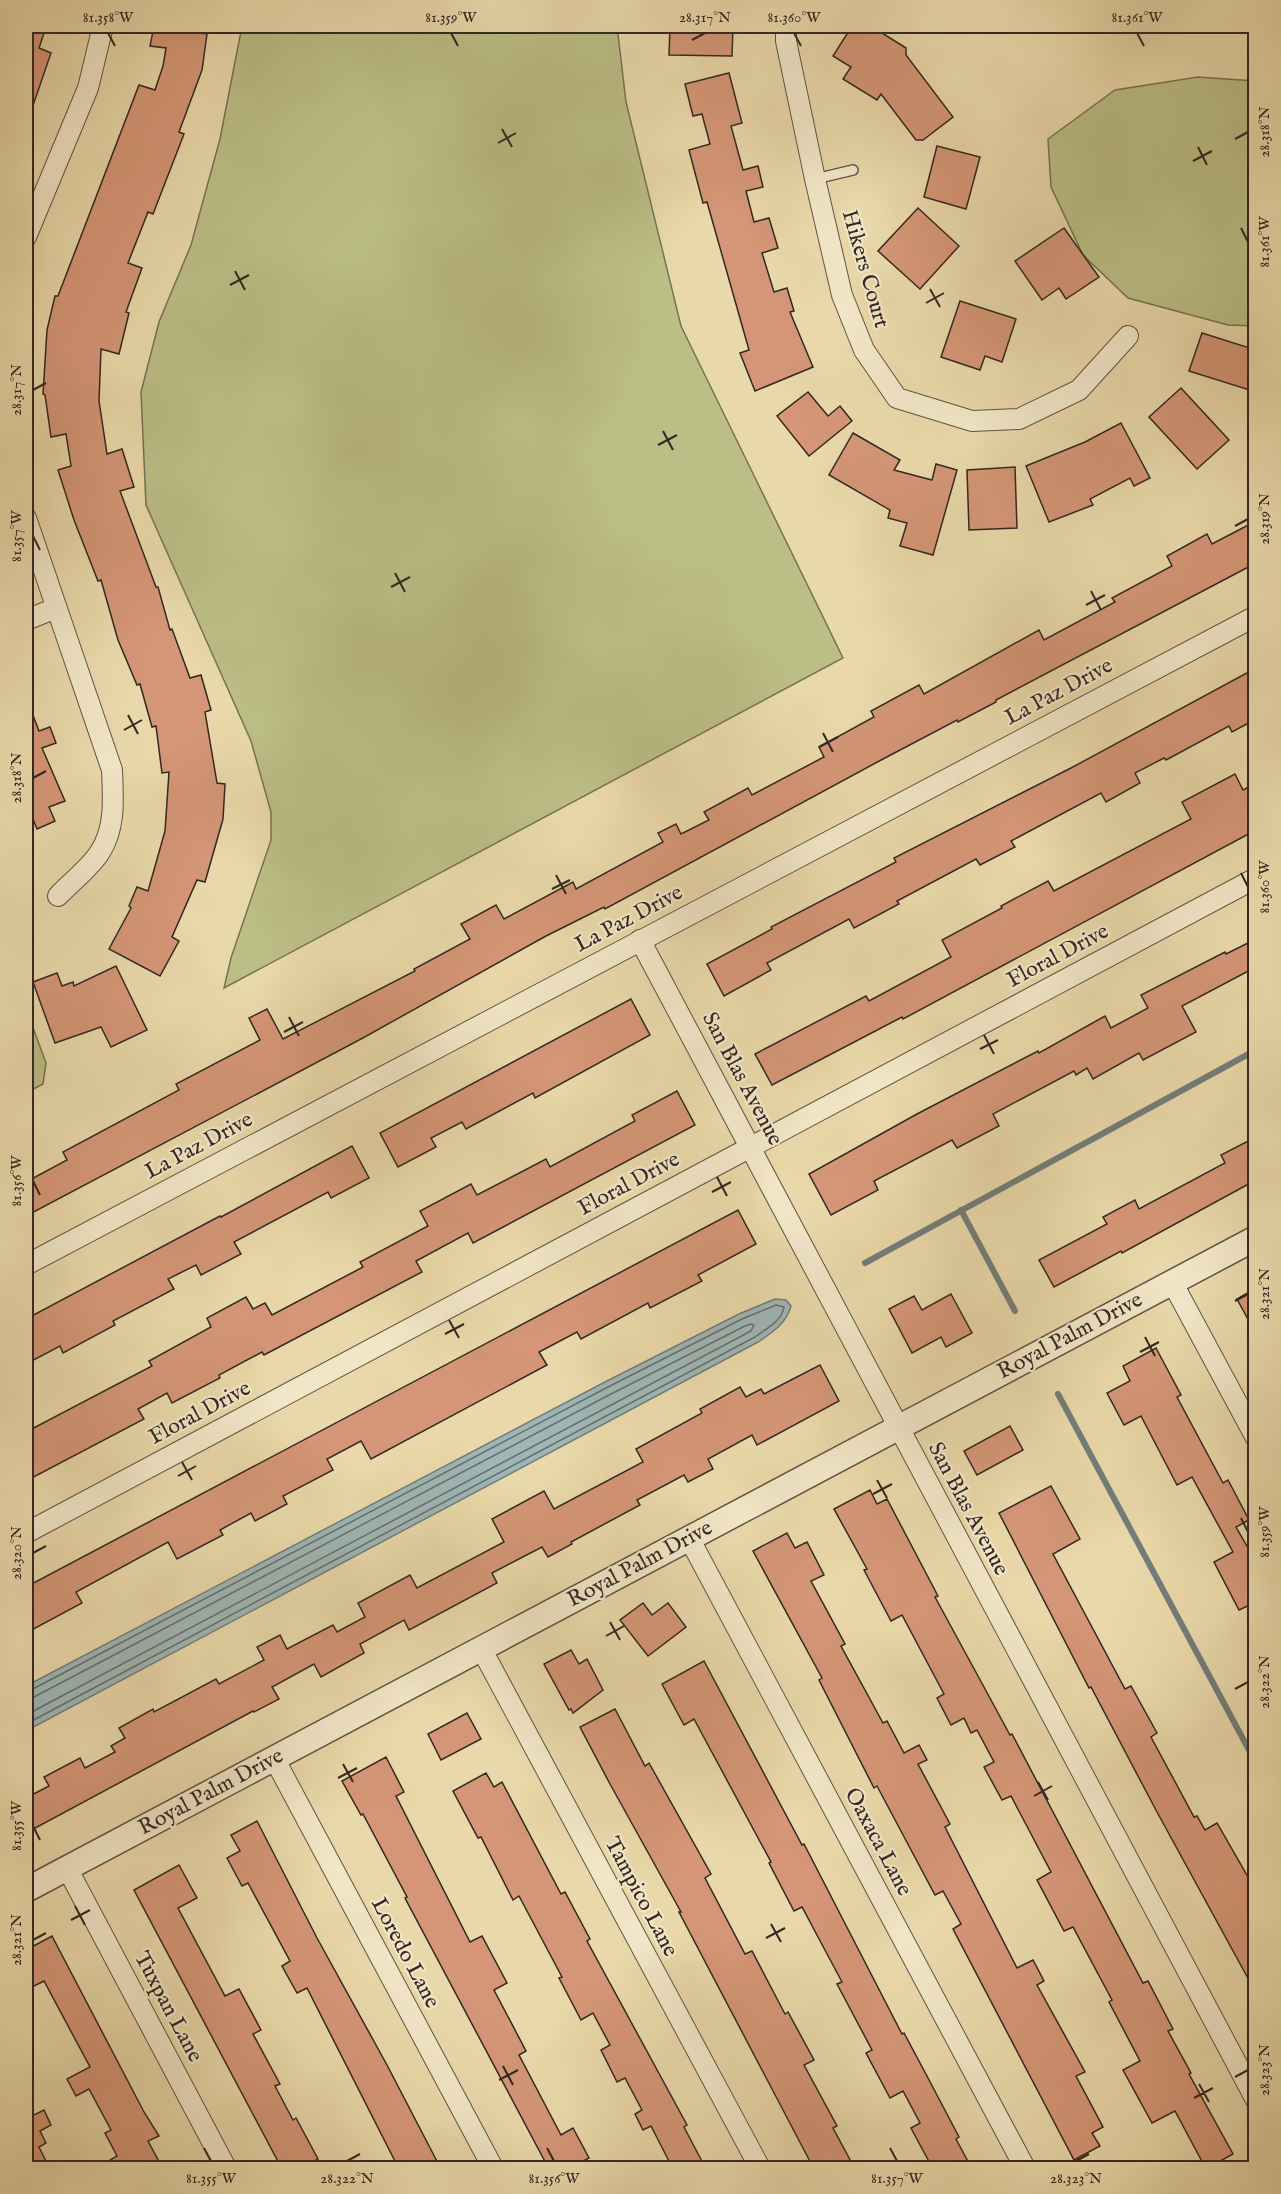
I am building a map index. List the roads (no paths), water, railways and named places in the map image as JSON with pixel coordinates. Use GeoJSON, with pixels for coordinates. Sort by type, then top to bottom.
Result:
{"type":"FeatureCollection","features":[{"type":"Feature","properties":{"kind":"street"},"geometry":{"type":"LineString","coordinates":[[26,237],[88,88],[103,26]]}},
{"type":"Feature","properties":{"kind":"street","name":"Hikers Court"},"geometry":{"type":"LineString","coordinates":[[786,26],[786,41],[842,295],[864,350],[897,398],[972,421],[1019,419],[1079,390],[1128,336]]}},
{"type":"Feature","properties":{"kind":"street"},"geometry":{"type":"LineString","coordinates":[[26,518],[112,770],[114,807],[110,829],[100,853],[58,896]]}},
{"type":"Feature","properties":{"kind":"street"},"geometry":{"type":"LineString","coordinates":[[26,620],[56,608]]}},
{"type":"Feature","properties":{"kind":"street","name":"La Paz Drive"},"geometry":{"type":"LineString","coordinates":[[26,1265],[1256,616]]}},
{"type":"Feature","properties":{"kind":"street","name":"Floral Drive"},"geometry":{"type":"LineString","coordinates":[[26,1533],[1256,878]]}},
{"type":"Feature","properties":{"kind":"street","name":"San Blas Avenue"},"geometry":{"type":"LineString","coordinates":[[640,940],[1256,2100]]}},
{"type":"Feature","properties":{"kind":"street","name":"Royal Palm Drive"},"geometry":{"type":"LineString","coordinates":[[26,1890],[1256,1238]]}},
{"type":"Feature","properties":{"kind":"street"},"geometry":{"type":"LineString","coordinates":[[1172,1282],[1256,1438]]}},
{"type":"Feature","properties":{"kind":"street","name":"Oaxaca Lane"},"geometry":{"type":"LineString","coordinates":[[689,1538],[1025,2169]]}},
{"type":"Feature","properties":{"kind":"street","name":"Tampico Lane"},"geometry":{"type":"LineString","coordinates":[[481,1648],[760,2169]]}},
{"type":"Feature","properties":{"kind":"street","name":"Loredo Lane"},"geometry":{"type":"LineString","coordinates":[[275,1760],[494,2169]]}},
{"type":"Feature","properties":{"kind":"street","name":"Tuxpan Lane"},"geometry":{"type":"LineString","coordinates":[[67,1868],[226,2169]]}},
{"type":"Feature","properties":{"kind":"lane"},"geometry":{"type":"LineString","coordinates":[[815,179],[853,170]]}},
{"type":"Feature","properties":{"kind":"water"},"geometry":{"type":"Polygon","coordinates":[[[775,1299],[786,1300],[791,1306],[789,1312],[778,1327],[758,1342],[26,1731],[26,1686],[605,1382],[739,1314],[775,1299]]]}},
{"type":"Feature","properties":{"kind":"waterway"},"geometry":{"type":"LineString","coordinates":[[865,1263],[1256,1050]]}},
{"type":"Feature","properties":{"kind":"waterway"},"geometry":{"type":"LineString","coordinates":[[961,1210],[1015,1311]]}},
{"type":"Feature","properties":{"kind":"waterway"},"geometry":{"type":"LineString","coordinates":[[1058,1394],[1256,1763]]}}]}
